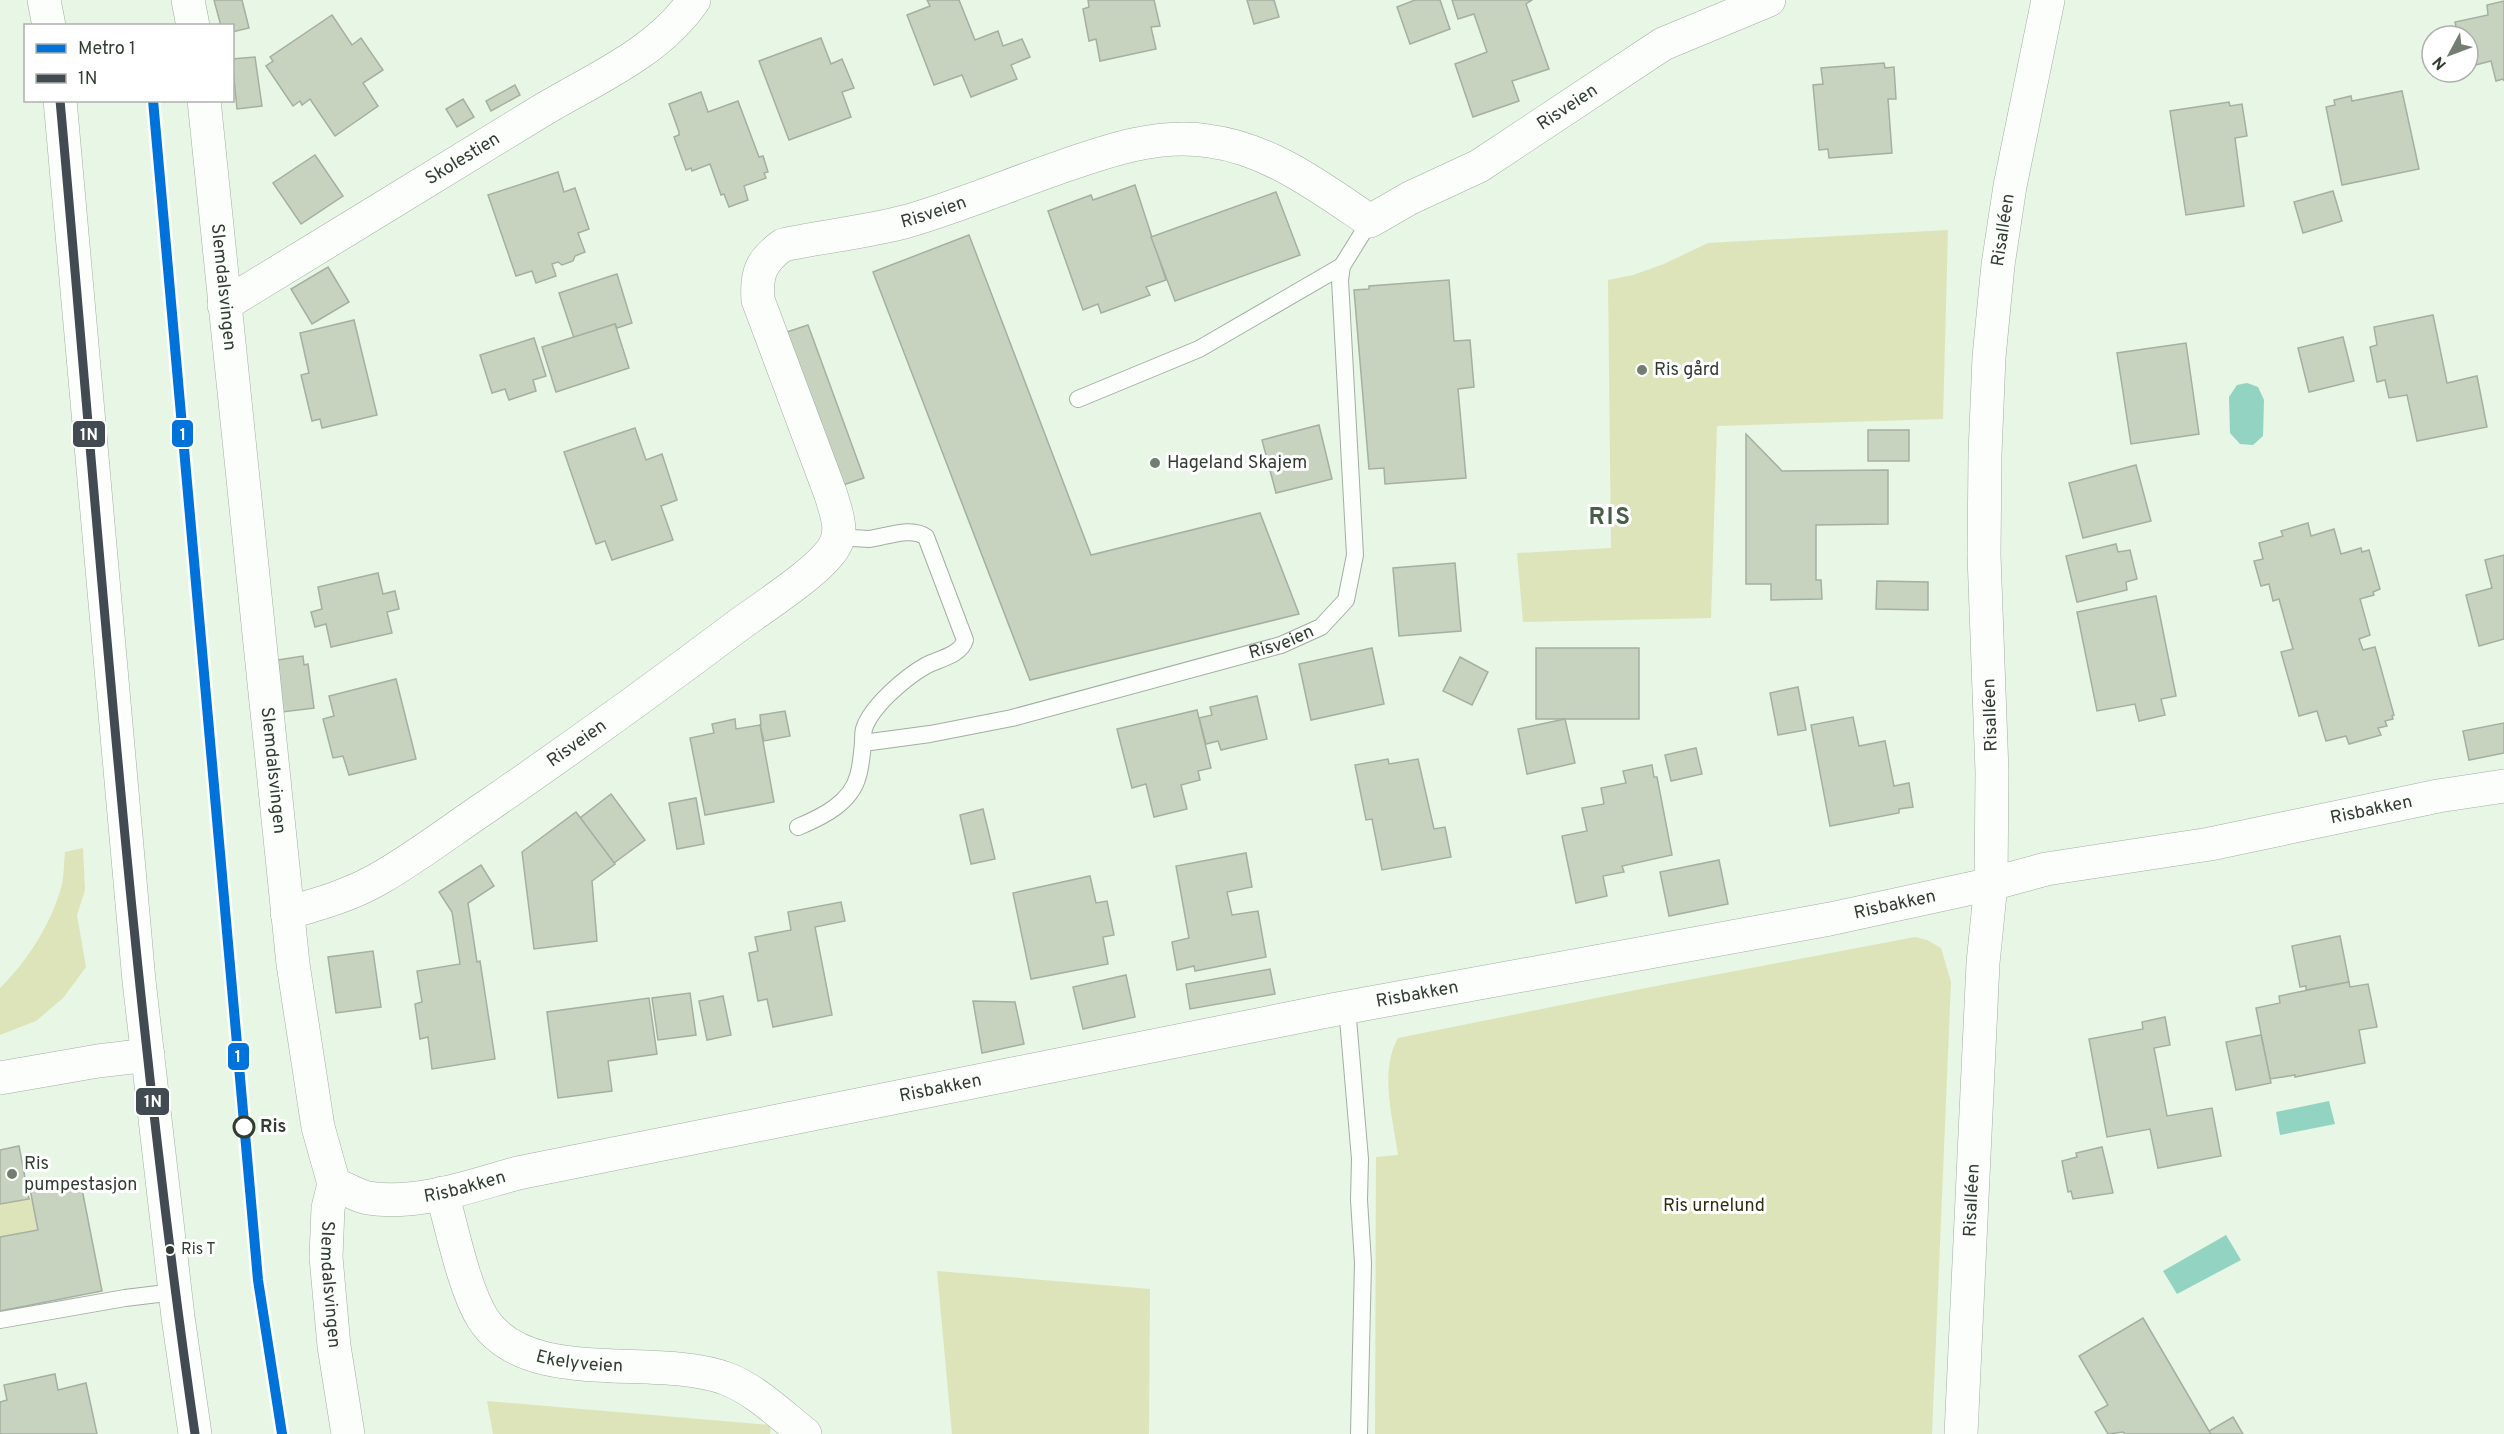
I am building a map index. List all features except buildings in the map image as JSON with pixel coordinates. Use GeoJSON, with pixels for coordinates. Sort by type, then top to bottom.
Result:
{"type":"FeatureCollection","features":[{"type":"Feature","properties":{"kind":"street"},"geometry":{"type":"LineString","coordinates":[[44,0],[49,24]]}},
{"type":"Feature","properties":{"kind":"street"},"geometry":{"type":"LineString","coordinates":[[188,0],[193,24]]}},
{"type":"Feature","properties":{"kind":"street","name":"Skolestien"},"geometry":{"type":"LineString","coordinates":[[224,305],[569,94],[644,51],[666,33],[694,0]]}},
{"type":"Feature","properties":{"kind":"street","name":"Risveien"},"geometry":{"type":"LineString","coordinates":[[287,913],[321,904],[379,879],[436,841],[678,671],[814,568],[834,548],[839,536],[831,495],[758,300],[756,282],[762,265],[783,245],[909,220],[1083,159],[1139,143],[1174,138],[1210,141],[1246,150],[1292,170],[1371,221],[1410,198],[1479,166],[1663,44],[1769,0]]}},
{"type":"Feature","properties":{"kind":"street","name":"Risalléen"},"geometry":{"type":"LineString","coordinates":[[1961,1434],[1983,963],[1990,884],[1992,761],[1984,555],[1989,357],[1998,265],[2010,186],[2048,0]]}},
{"type":"Feature","properties":{"kind":"street"},"geometry":{"type":"LineString","coordinates":[[60,102],[139,981],[175,1292],[195,1434]]}},
{"type":"Feature","properties":{"kind":"street","name":"Slemdalsvingen"},"geometry":{"type":"LineString","coordinates":[[204,102],[287,913],[318,1127],[334,1184],[328,1209],[326,1257],[334,1346],[348,1434]]}},
{"type":"Feature","properties":{"kind":"street","name":"Risbakken"},"geometry":{"type":"LineString","coordinates":[[334,1184],[367,1198],[406,1199],[442,1193],[518,1173],[1347,1007],[1830,919],[1990,884],[2046,869],[2210,844],[2427,798],[2504,786]]}},
{"type":"Feature","properties":{"kind":"street"},"geometry":{"type":"LineString","coordinates":[[0,1078],[98,1060],[148,1055]]}},
{"type":"Feature","properties":{"kind":"street","name":"Ekelyveien"},"geometry":{"type":"LineString","coordinates":[[442,1193],[473,1301],[495,1334],[511,1346],[551,1360],[586,1365],[672,1366],[727,1379],[761,1398],[805,1434]]}},
{"type":"Feature","properties":{"kind":"lane","name":"Risveien"},"geometry":{"type":"LineString","coordinates":[[863,743],[930,734],[1023,715],[1281,645],[1321,627],[1346,600],[1355,555],[1340,280],[1342,266],[1371,221]]}},
{"type":"Feature","properties":{"kind":"lane"},"geometry":{"type":"LineString","coordinates":[[1078,399],[1199,349],[1342,266]]}},
{"type":"Feature","properties":{"kind":"lane"},"geometry":{"type":"LineString","coordinates":[[798,827],[832,810],[848,795],[858,777],[864,729],[877,706],[925,666],[958,651],[965,640],[926,537],[912,532],[869,538],[839,536]]}},
{"type":"Feature","properties":{"kind":"lane"},"geometry":{"type":"LineString","coordinates":[[1347,1007],[1360,1159],[1359,1200],[1363,1263],[1359,1434]]}},
{"type":"Feature","properties":{"kind":"lane"},"geometry":{"type":"LineString","coordinates":[[0,1320],[125,1298],[175,1292]]}},
{"type":"Feature","properties":{"kind":"green space"},"geometry":{"type":"Polygon","coordinates":[[[1948,230],[1943,419],[1717,426],[1711,618],[1523,622],[1517,553],[1611,548],[1608,280],[1633,275],[1664,264],[1708,243],[1948,230]]]}},
{"type":"Feature","properties":{"kind":"green space"},"geometry":{"type":"Polygon","coordinates":[[[83,848],[85,890],[77,915],[86,967],[63,998],[36,1021],[0,1035],[0,988],[20,966],[46,926],[62,884],[65,852],[83,848]]]}},
{"type":"Feature","properties":{"kind":"green space","name":"Ris urnelund"},"geometry":{"type":"Polygon","coordinates":[[[1915,937],[1927,940],[1941,948],[1951,982],[1932,1434],[1375,1434],[1376,1157],[1398,1155],[1388,1080],[1392,1051],[1398,1038],[1915,937]]]}},
{"type":"Feature","properties":{"kind":"green space"},"geometry":{"type":"Polygon","coordinates":[[[31,1198],[38,1230],[0,1237],[0,1204],[31,1198]]]}},
{"type":"Feature","properties":{"kind":"green space"},"geometry":{"type":"Polygon","coordinates":[[[937,1271],[1150,1289],[1149,1434],[952,1434],[937,1271]]]}},
{"type":"Feature","properties":{"kind":"green space"},"geometry":{"type":"Polygon","coordinates":[[[487,1401],[771,1425],[770,1434],[493,1434],[487,1401]]]}},
{"type":"Feature","properties":{"kind":"water"},"geometry":{"type":"Polygon","coordinates":[[[2247,383],[2258,387],[2264,400],[2263,436],[2253,445],[2240,444],[2230,433],[2229,397],[2237,385],[2247,383]]]}},
{"type":"Feature","properties":{"kind":"water"},"geometry":{"type":"Polygon","coordinates":[[[2329,1101],[2335,1124],[2280,1135],[2276,1112],[2329,1101]]]}},
{"type":"Feature","properties":{"kind":"water"},"geometry":{"type":"Polygon","coordinates":[[[2226,1235],[2241,1260],[2177,1294],[2163,1271],[2226,1235]]]}},
{"type":"Feature","properties":{"kind":"metro line","name":"1"},"geometry":{"type":"LineString","coordinates":[[153,102],[258,1280],[282,1434]]}},
{"type":"Feature","properties":{"kind":"transit line","name":"1N"},"geometry":{"type":"LineString","coordinates":[[60,102],[118,768],[172,1268],[195,1434]]}},
{"type":"Feature","properties":{"kind":"place","name":"Ris gård"},"geometry":{"type":"Point","coordinates":[1642,370]}},
{"type":"Feature","properties":{"kind":"place","name":"Hageland Skajem"},"geometry":{"type":"Point","coordinates":[1155,463]}},
{"type":"Feature","properties":{"kind":"place","name":"Ris"},"geometry":{"type":"Point","coordinates":[244,1127]}},
{"type":"Feature","properties":{"kind":"place","name":"Ris pumpestasjon"},"geometry":{"type":"Point","coordinates":[12,1174]}},
{"type":"Feature","properties":{"kind":"place","name":"Ris T"},"geometry":{"type":"Point","coordinates":[170,1250]}},
{"type":"Feature","properties":{"kind":"district","name":"RIS"},"geometry":{"type":"Point","coordinates":[1610,518]}}]}
